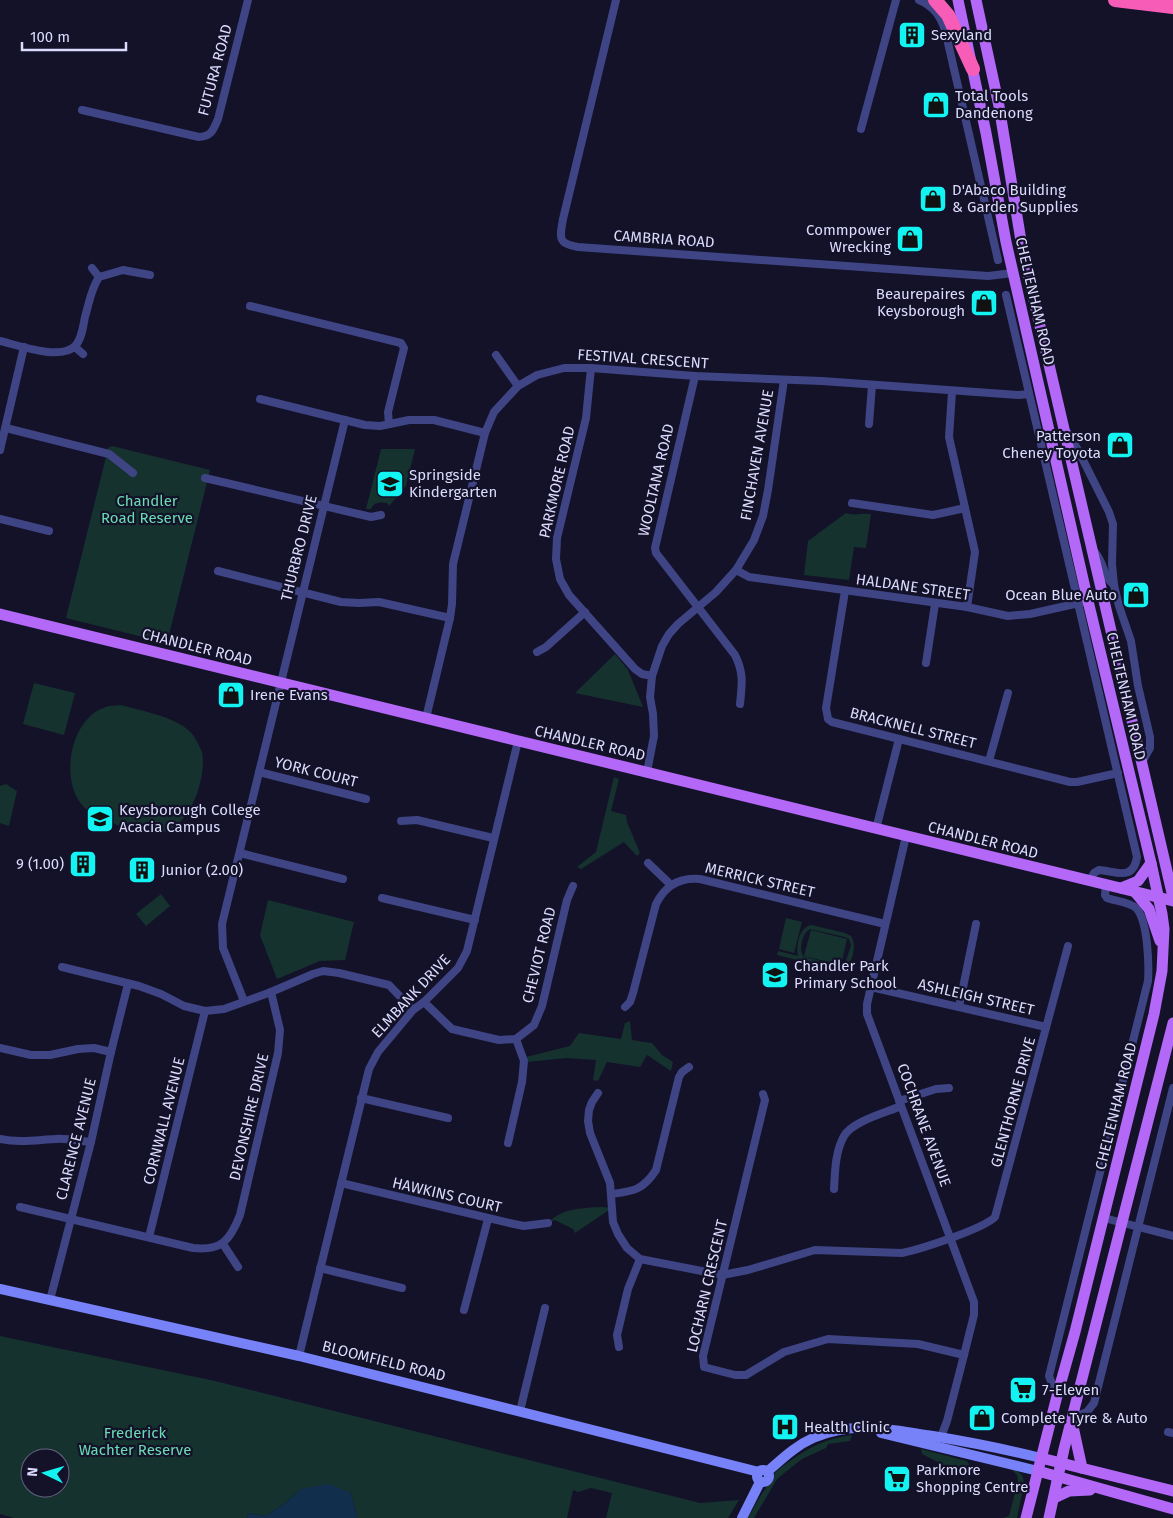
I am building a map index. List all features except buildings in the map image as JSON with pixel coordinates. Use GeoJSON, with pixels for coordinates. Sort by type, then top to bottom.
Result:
{"type":"FeatureCollection","features":[{"type":"Feature","properties":{"kind":"highway"},"geometry":{"type":"LineString","coordinates":[[1115,0],[1173,7]]}},
{"type":"Feature","properties":{"kind":"highway"},"geometry":{"type":"LineString","coordinates":[[932,3],[948,16],[973,68]]}},
{"type":"Feature","properties":{"kind":"main road","name":"CHELTENHAM ROAD"},"geometry":{"type":"LineString","coordinates":[[958,0],[1006,242],[1083,602],[1151,863],[1164,929],[1158,998],[1071,1350],[1057,1396],[1026,1518]]}},
{"type":"Feature","properties":{"kind":"main road","name":"CHELTENHAM ROAD"},"geometry":{"type":"LineString","coordinates":[[976,0],[999,106],[1027,268],[1173,897]]}},
{"type":"Feature","properties":{"kind":"main road"},"geometry":{"type":"LineString","coordinates":[[1013,273],[1027,268]]}},
{"type":"Feature","properties":{"kind":"main road"},"geometry":{"type":"LineString","coordinates":[[1083,602],[1095,594],[1098,576]]}},
{"type":"Feature","properties":{"kind":"main road","name":"CHANDLER ROAD"},"geometry":{"type":"LineString","coordinates":[[0,614],[1173,901]]}},
{"type":"Feature","properties":{"kind":"main road"},"geometry":{"type":"LineString","coordinates":[[1121,888],[1138,881],[1151,863]]}},
{"type":"Feature","properties":{"kind":"main road"},"geometry":{"type":"LineString","coordinates":[[1136,892],[1151,914],[1163,955]]}},
{"type":"Feature","properties":{"kind":"main road"},"geometry":{"type":"LineString","coordinates":[[1049,1518],[1072,1419],[1173,1023]]}},
{"type":"Feature","properties":{"kind":"main road"},"geometry":{"type":"LineString","coordinates":[[1072,1419],[1082,1468]]}},
{"type":"Feature","properties":{"kind":"main road"},"geometry":{"type":"LineString","coordinates":[[1041,1458],[1173,1491]]}},
{"type":"Feature","properties":{"kind":"main road"},"geometry":{"type":"LineString","coordinates":[[1038,1471],[1173,1509]]}},
{"type":"Feature","properties":{"kind":"main road"},"geometry":{"type":"LineString","coordinates":[[1054,1498],[1069,1491],[1077,1490],[1110,1491]]}},
{"type":"Feature","properties":{"kind":"street","name":"FUTURA ROAD"},"geometry":{"type":"LineString","coordinates":[[82,110],[199,137],[207,136],[213,131],[218,119],[248,0]]}},
{"type":"Feature","properties":{"kind":"street","name":"CAMBRIA ROAD"},"geometry":{"type":"LineString","coordinates":[[616,0],[562,219],[560,235],[562,241],[568,245],[578,247],[823,265],[988,276],[1013,273]]}},
{"type":"Feature","properties":{"kind":"street"},"geometry":{"type":"LineString","coordinates":[[862,129],[896,0]]}},
{"type":"Feature","properties":{"kind":"street"},"geometry":{"type":"LineString","coordinates":[[919,0],[932,3]]}},
{"type":"Feature","properties":{"kind":"street","name":"CHELTENHAM ROAD"},"geometry":{"type":"LineString","coordinates":[[932,3],[943,22],[998,260]]}},
{"type":"Feature","properties":{"kind":"street"},"geometry":{"type":"LineString","coordinates":[[951,55],[959,37]]}},
{"type":"Feature","properties":{"kind":"street"},"geometry":{"type":"LineString","coordinates":[[992,232],[1006,242]]}},
{"type":"Feature","properties":{"kind":"street"},"geometry":{"type":"LineString","coordinates":[[92,268],[99,277]]}},
{"type":"Feature","properties":{"kind":"street"},"geometry":{"type":"LineString","coordinates":[[0,341],[48,352],[68,350],[75,347],[80,338],[93,286],[99,277],[123,270],[150,275]]}},
{"type":"Feature","properties":{"kind":"street","name":"CHELTENHAM ROAD"},"geometry":{"type":"LineString","coordinates":[[1006,295],[1074,589]]}},
{"type":"Feature","properties":{"kind":"street"},"geometry":{"type":"LineString","coordinates":[[250,306],[401,343],[404,348],[388,412],[390,424]]}},
{"type":"Feature","properties":{"kind":"street"},"geometry":{"type":"LineString","coordinates":[[1014,329],[1023,318]]}},
{"type":"Feature","properties":{"kind":"street"},"geometry":{"type":"LineString","coordinates":[[0,450],[24,347]]}},
{"type":"Feature","properties":{"kind":"street"},"geometry":{"type":"LineString","coordinates":[[75,347],[83,354]]}},
{"type":"Feature","properties":{"kind":"street"},"geometry":{"type":"LineString","coordinates":[[496,355],[518,386]]}},
{"type":"Feature","properties":{"kind":"street","name":"FESTIVAL CRESCENT"},"geometry":{"type":"LineString","coordinates":[[426,718],[450,618],[453,564],[484,433],[494,412],[518,386],[537,376],[564,368],[591,368],[695,376],[872,385],[952,392],[1029,394]]}},
{"type":"Feature","properties":{"kind":"street","name":"PARKMORE ROAD"},"geometry":{"type":"LineString","coordinates":[[591,368],[584,428],[556,549],[557,566],[563,587],[635,669],[642,674],[652,676]]}},
{"type":"Feature","properties":{"kind":"street","name":"WOOLTANA ROAD"},"geometry":{"type":"LineString","coordinates":[[695,376],[655,548],[656,553],[735,655],[741,666],[740,704]]}},
{"type":"Feature","properties":{"kind":"street","name":"FINCHAVEN AVENUE"},"geometry":{"type":"LineString","coordinates":[[652,676],[662,646],[669,634],[716,592],[736,570],[754,540],[763,516],[784,380]]}},
{"type":"Feature","properties":{"kind":"street"},"geometry":{"type":"LineString","coordinates":[[869,424],[872,385]]}},
{"type":"Feature","properties":{"kind":"street"},"geometry":{"type":"LineString","coordinates":[[952,392],[949,438],[975,552],[967,607]]}},
{"type":"Feature","properties":{"kind":"street"},"geometry":{"type":"LineString","coordinates":[[260,399],[365,425],[380,426],[409,420],[434,420],[484,433]]}},
{"type":"Feature","properties":{"kind":"street","name":"THURBRO DRIVE"},"geometry":{"type":"LineString","coordinates":[[244,1001],[223,948],[222,924],[345,420]]}},
{"type":"Feature","properties":{"kind":"street","name":"CHELTENHAM ROAD"},"geometry":{"type":"LineString","coordinates":[[1062,425],[1078,450],[1112,521],[1114,585],[1131,641],[1138,686],[1150,737],[1150,748],[1142,762]]}},
{"type":"Feature","properties":{"kind":"street"},"geometry":{"type":"LineString","coordinates":[[3,432],[109,454],[133,473]]}},
{"type":"Feature","properties":{"kind":"street"},"geometry":{"type":"LineString","coordinates":[[205,478],[371,517],[382,516]]}},
{"type":"Feature","properties":{"kind":"street"},"geometry":{"type":"LineString","coordinates":[[852,503],[933,515],[965,508]]}},
{"type":"Feature","properties":{"kind":"street"},"geometry":{"type":"LineString","coordinates":[[0,519],[49,531]]}},
{"type":"Feature","properties":{"kind":"street"},"geometry":{"type":"LineString","coordinates":[[1092,550],[1102,562],[1107,579],[1114,585]]}},
{"type":"Feature","properties":{"kind":"street","name":"HALDANE STREET"},"geometry":{"type":"LineString","coordinates":[[736,570],[749,577],[967,607],[1008,616],[1030,614],[1083,602]]}},
{"type":"Feature","properties":{"kind":"street"},"geometry":{"type":"LineString","coordinates":[[218,572],[341,602],[378,602],[450,618]]}},
{"type":"Feature","properties":{"kind":"street","name":"BRACKNELL STREET"},"geometry":{"type":"LineString","coordinates":[[845,591],[826,708],[828,719],[832,722],[1070,782],[1118,773]]}},
{"type":"Feature","properties":{"kind":"street","name":"CHELTENHAM ROAD"},"geometry":{"type":"LineString","coordinates":[[1083,602],[1118,773],[1137,854],[1137,861],[1128,872],[1120,874],[1100,870],[1094,873],[1089,880]]}},
{"type":"Feature","properties":{"kind":"street"},"geometry":{"type":"LineString","coordinates":[[926,663],[935,604]]}},
{"type":"Feature","properties":{"kind":"street"},"geometry":{"type":"LineString","coordinates":[[536,652],[546,647],[585,612]]}},
{"type":"Feature","properties":{"kind":"street"},"geometry":{"type":"LineString","coordinates":[[646,772],[654,736],[650,697],[652,676]]}},
{"type":"Feature","properties":{"kind":"street"},"geometry":{"type":"LineString","coordinates":[[989,761],[1008,693]]}},
{"type":"Feature","properties":{"kind":"street"},"geometry":{"type":"LineString","coordinates":[[876,829],[899,739]]}},
{"type":"Feature","properties":{"kind":"street","name":"ELMBANK DRIVE"},"geometry":{"type":"LineString","coordinates":[[300,1356],[368,1069],[378,1052],[413,1010],[424,1002],[458,968],[467,951],[518,741]]}},
{"type":"Feature","properties":{"kind":"street","name":"YORK COURT"},"geometry":{"type":"LineString","coordinates":[[259,772],[366,798]]}},
{"type":"Feature","properties":{"kind":"street"},"geometry":{"type":"LineString","coordinates":[[401,821],[417,820],[493,838]]}},
{"type":"Feature","properties":{"kind":"street","name":"COCHRANE AVENUE"},"geometry":{"type":"LineString","coordinates":[[906,836],[867,1004],[867,1014],[974,1302],[974,1315],[943,1441]]}},
{"type":"Feature","properties":{"kind":"street"},"geometry":{"type":"LineString","coordinates":[[240,853],[343,879]]}},
{"type":"Feature","properties":{"kind":"street"},"geometry":{"type":"LineString","coordinates":[[625,1007],[630,1002],[633,993],[656,904],[661,894],[671,885],[648,863]]}},
{"type":"Feature","properties":{"kind":"street","name":"MERRICK STREET"},"geometry":{"type":"LineString","coordinates":[[671,885],[680,880],[700,879],[885,924]]}},
{"type":"Feature","properties":{"kind":"street","name":"CHELTENHAM ROAD"},"geometry":{"type":"LineString","coordinates":[[1057,1396],[1049,1376],[1148,981],[1149,956],[1141,917],[1132,906],[1106,898],[1106,885]]}},
{"type":"Feature","properties":{"kind":"street","name":"CHEVIOT ROAD"},"geometry":{"type":"LineString","coordinates":[[516,1039],[534,1025],[542,1006],[567,900],[573,886]]}},
{"type":"Feature","properties":{"kind":"street"},"geometry":{"type":"LineString","coordinates":[[382,898],[475,920]]}},
{"type":"Feature","properties":{"kind":"street"},"geometry":{"type":"LineString","coordinates":[[958,1007],[976,924]]}},
{"type":"Feature","properties":{"kind":"street","name":"GLENTHORNE DRIVE"},"geometry":{"type":"LineString","coordinates":[[951,1237],[990,1222],[995,1217],[1068,946]]}},
{"type":"Feature","properties":{"kind":"street"},"geometry":{"type":"LineString","coordinates":[[62,967],[161,994],[184,1006],[205,1011],[224,1009],[323,971],[339,972],[389,986],[413,1010]]}},
{"type":"Feature","properties":{"kind":"street","name":"CLARENCE AVENUE"},"geometry":{"type":"LineString","coordinates":[[50,1300],[91,1142],[110,1052],[128,984]]}},
{"type":"Feature","properties":{"kind":"street","name":"ASHLEIGH STREET"},"geometry":{"type":"LineString","coordinates":[[871,987],[1046,1028]]}},
{"type":"Feature","properties":{"kind":"street","name":"DEVONSHIRE DRIVE"},"geometry":{"type":"LineString","coordinates":[[223,1244],[231,1235],[240,1215],[278,1052],[280,1030],[271,992]]}},
{"type":"Feature","properties":{"kind":"street"},"geometry":{"type":"LineString","coordinates":[[424,1002],[452,1029],[500,1040],[516,1039],[524,1061],[522,1082],[508,1143]]}},
{"type":"Feature","properties":{"kind":"street","name":"CORNWALL AVENUE"},"geometry":{"type":"LineString","coordinates":[[149,1237],[205,1011]]}},
{"type":"Feature","properties":{"kind":"street"},"geometry":{"type":"LineString","coordinates":[[0,1048],[31,1055],[50,1056],[78,1049],[94,1048],[110,1052]]}},
{"type":"Feature","properties":{"kind":"street"},"geometry":{"type":"LineString","coordinates":[[612,1194],[631,1192],[642,1187],[650,1180],[656,1170],[678,1077],[690,1067]]}},
{"type":"Feature","properties":{"kind":"street"},"geometry":{"type":"LineString","coordinates":[[834,1189],[837,1158],[844,1136],[856,1124],[936,1089],[949,1088]]}},
{"type":"Feature","properties":{"kind":"street"},"geometry":{"type":"LineString","coordinates":[[1072,1419],[1087,1412],[1094,1403],[1173,1088]]}},
{"type":"Feature","properties":{"kind":"street"},"geometry":{"type":"LineString","coordinates":[[598,1093],[589,1110],[590,1133],[610,1183],[613,1222],[627,1248],[640,1259],[722,1275],[748,1270],[815,1250],[902,1252],[915,1250],[951,1237]]}},
{"type":"Feature","properties":{"kind":"street","name":"LOCHARN CRESCENT"},"geometry":{"type":"LineString","coordinates":[[763,1094],[765,1100],[703,1356],[704,1366],[741,1376],[746,1375],[784,1352],[828,1339],[918,1344],[964,1355]]}},
{"type":"Feature","properties":{"kind":"street"},"geometry":{"type":"LineString","coordinates":[[361,1098],[448,1118]]}},
{"type":"Feature","properties":{"kind":"street"},"geometry":{"type":"LineString","coordinates":[[0,1139],[31,1141],[57,1138],[91,1142]]}},
{"type":"Feature","properties":{"kind":"street","name":"HAWKINS COURT"},"geometry":{"type":"LineString","coordinates":[[341,1183],[524,1226],[548,1223]]}},
{"type":"Feature","properties":{"kind":"street"},"geometry":{"type":"LineString","coordinates":[[20,1207],[192,1248],[204,1250],[223,1244],[238,1267]]}},
{"type":"Feature","properties":{"kind":"street"},"geometry":{"type":"LineString","coordinates":[[1104,1218],[1173,1236]]}},
{"type":"Feature","properties":{"kind":"street"},"geometry":{"type":"LineString","coordinates":[[464,1310],[488,1219]]}},
{"type":"Feature","properties":{"kind":"street"},"geometry":{"type":"LineString","coordinates":[[620,1347],[617,1335],[628,1289],[640,1259]]}},
{"type":"Feature","properties":{"kind":"street"},"geometry":{"type":"LineString","coordinates":[[320,1268],[402,1288]]}},
{"type":"Feature","properties":{"kind":"street","name":"BLOOMFIELD ROAD"},"geometry":{"type":"LineString","coordinates":[[0,1289],[300,1356],[520,1411],[762,1475]]}},
{"type":"Feature","properties":{"kind":"street"},"geometry":{"type":"LineString","coordinates":[[520,1411],[545,1308]]}},
{"type":"Feature","properties":{"kind":"street"},"geometry":{"type":"LineString","coordinates":[[742,1518],[762,1475],[795,1448],[814,1438],[835,1431],[863,1428],[943,1441],[984,1445],[1041,1458]]}},
{"type":"Feature","properties":{"kind":"street"},"geometry":{"type":"LineString","coordinates":[[943,1441],[980,1458],[1038,1471]]}},
{"type":"Feature","properties":{"kind":"street"},"geometry":{"type":"LineString","coordinates":[[980,1458],[984,1445]]}},
{"type":"Feature","properties":{"kind":"green space","name":"Chandler Road Reserve"},"geometry":{"type":"Polygon","coordinates":[[[112,446],[210,470],[167,643],[66,618],[108,448],[112,446]]]}},
{"type":"Feature","properties":{"kind":"green space"},"geometry":{"type":"Polygon","coordinates":[[[381,449],[415,449],[406,486],[389,506],[387,503],[380,503],[374,505],[371,509],[366,509],[381,449]]]}},
{"type":"Feature","properties":{"kind":"green space"},"geometry":{"type":"Polygon","coordinates":[[[846,513],[871,514],[866,548],[854,547],[849,580],[804,575],[808,541],[846,513]]]}},
{"type":"Feature","properties":{"kind":"green space"},"geometry":{"type":"Polygon","coordinates":[[[615,654],[628,670],[643,707],[575,693],[615,654]]]}},
{"type":"Feature","properties":{"kind":"green space"},"geometry":{"type":"Polygon","coordinates":[[[34,683],[75,693],[64,735],[23,724],[34,683]]]}},
{"type":"Feature","properties":{"kind":"green space"},"geometry":{"type":"Polygon","coordinates":[[[121,705],[170,719],[179,724],[193,735],[202,752],[202,774],[195,799],[182,820],[174,828],[164,832],[153,834],[136,832],[98,817],[86,809],[77,798],[72,784],[70,769],[72,753],[76,738],[83,724],[93,714],[106,707],[121,705]]]}},
{"type":"Feature","properties":{"kind":"green space"},"geometry":{"type":"Polygon","coordinates":[[[614,777],[619,779],[611,811],[626,815],[640,853],[637,856],[624,842],[581,869],[577,867],[596,852],[614,777]]]}},
{"type":"Feature","properties":{"kind":"green space"},"geometry":{"type":"Polygon","coordinates":[[[6,784],[17,791],[9,826],[0,823],[0,786],[6,784]]]}},
{"type":"Feature","properties":{"kind":"green space"},"geometry":{"type":"Polygon","coordinates":[[[161,894],[170,906],[146,926],[136,914],[161,894]]]}},
{"type":"Feature","properties":{"kind":"green space"},"geometry":{"type":"Polygon","coordinates":[[[268,900],[354,922],[345,960],[320,961],[277,979],[260,935],[268,900]]]}},
{"type":"Feature","properties":{"kind":"green space"},"geometry":{"type":"Polygon","coordinates":[[[786,918],[802,922],[794,953],[779,949],[786,918]]]}},
{"type":"Feature","properties":{"kind":"green space"},"geometry":{"type":"Polygon","coordinates":[[[811,925],[851,936],[854,952],[847,967],[838,970],[777,955],[778,951],[798,956],[799,938],[807,927],[811,925]],[[810,929],[802,941],[801,949],[803,956],[838,966],[845,964],[851,945],[849,939],[810,929]]]}},
{"type":"Feature","properties":{"kind":"green space"},"geometry":{"type":"Polygon","coordinates":[[[811,930],[847,939],[841,965],[804,956],[811,930]]]}},
{"type":"Feature","properties":{"kind":"green space"},"geometry":{"type":"Polygon","coordinates":[[[630,1021],[632,1040],[652,1043],[662,1055],[673,1062],[671,1071],[647,1055],[640,1067],[607,1062],[598,1081],[593,1080],[596,1060],[566,1058],[527,1062],[526,1057],[570,1046],[579,1033],[621,1039],[625,1023],[630,1021]]]}},
{"type":"Feature","properties":{"kind":"green space"},"geometry":{"type":"Polygon","coordinates":[[[602,1207],[612,1208],[575,1233],[573,1229],[555,1220],[548,1223],[566,1212],[602,1207]]]}},
{"type":"Feature","properties":{"kind":"green space","name":"Frederick Wachter Reserve"},"geometry":{"type":"Polygon","coordinates":[[[0,1336],[215,1381],[700,1503],[739,1500],[728,1518],[606,1518],[612,1493],[591,1488],[578,1492],[573,1490],[567,1518],[357,1518],[351,1493],[301,1489],[266,1516],[249,1513],[247,1518],[14,1518],[0,1514],[0,1336]]]}},
{"type":"Feature","properties":{"kind":"green space"},"geometry":{"type":"Polygon","coordinates":[[[852,1435],[850,1441],[828,1444],[826,1448],[802,1459],[777,1479],[754,1518],[748,1518],[779,1469],[797,1456],[821,1443],[852,1435]]]}},
{"type":"Feature","properties":{"kind":"green space"},"geometry":{"type":"Polygon","coordinates":[[[921,1449],[967,1461],[969,1464],[967,1477],[922,1454],[921,1449]]]}},
{"type":"Feature","properties":{"kind":"green space"},"geometry":{"type":"Polygon","coordinates":[[[1014,1469],[1023,1477],[1024,1484],[1017,1518],[1003,1518],[1009,1516],[1018,1481],[1017,1475],[1013,1471],[1014,1469]]]}},
{"type":"Feature","properties":{"kind":"water"},"geometry":{"type":"Polygon","coordinates":[[[329,1484],[351,1493],[357,1518],[247,1518],[249,1513],[266,1516],[301,1489],[329,1484]]]}},
{"type":"Feature","properties":{"kind":"place","name":"Sexyland"},"geometry":{"type":"Point","coordinates":[912,35]}},
{"type":"Feature","properties":{"kind":"place","name":"Total Tools Dandenong"},"geometry":{"type":"Point","coordinates":[936,105]}},
{"type":"Feature","properties":{"kind":"place","name":"D'Abaco Building & Garden Supplies"},"geometry":{"type":"Point","coordinates":[933,199]}},
{"type":"Feature","properties":{"kind":"place","name":"Commpower Wrecking"},"geometry":{"type":"Point","coordinates":[910,239]}},
{"type":"Feature","properties":{"kind":"place","name":"Beaurepaires Keysborough"},"geometry":{"type":"Point","coordinates":[984,303]}},
{"type":"Feature","properties":{"kind":"place","name":"Patterson Cheney Toyota"},"geometry":{"type":"Point","coordinates":[1120,445]}},
{"type":"Feature","properties":{"kind":"place","name":"Springside Kindergarten"},"geometry":{"type":"Point","coordinates":[390,484]}},
{"type":"Feature","properties":{"kind":"place","name":"Ocean Blue Auto"},"geometry":{"type":"Point","coordinates":[1136,595]}},
{"type":"Feature","properties":{"kind":"place","name":"Irene Evans"},"geometry":{"type":"Point","coordinates":[231,695]}},
{"type":"Feature","properties":{"kind":"place","name":"Keysborough College Acacia Campus"},"geometry":{"type":"Point","coordinates":[100,819]}},
{"type":"Feature","properties":{"kind":"place","name":"9 (1.00)"},"geometry":{"type":"Point","coordinates":[83,864]}},
{"type":"Feature","properties":{"kind":"place","name":"Junior (2.00)"},"geometry":{"type":"Point","coordinates":[142,870]}},
{"type":"Feature","properties":{"kind":"place","name":"Chandler Park Primary School"},"geometry":{"type":"Point","coordinates":[775,975]}},
{"type":"Feature","properties":{"kind":"place","name":"7-Eleven"},"geometry":{"type":"Point","coordinates":[1023,1390]}},
{"type":"Feature","properties":{"kind":"place","name":"Complete Tyre & Auto"},"geometry":{"type":"Point","coordinates":[982,1418]}},
{"type":"Feature","properties":{"kind":"place","name":"Health Clinic"},"geometry":{"type":"Point","coordinates":[785,1427]}},
{"type":"Feature","properties":{"kind":"place","name":"Parkmore Shopping Centre"},"geometry":{"type":"Point","coordinates":[897,1479]}}]}
